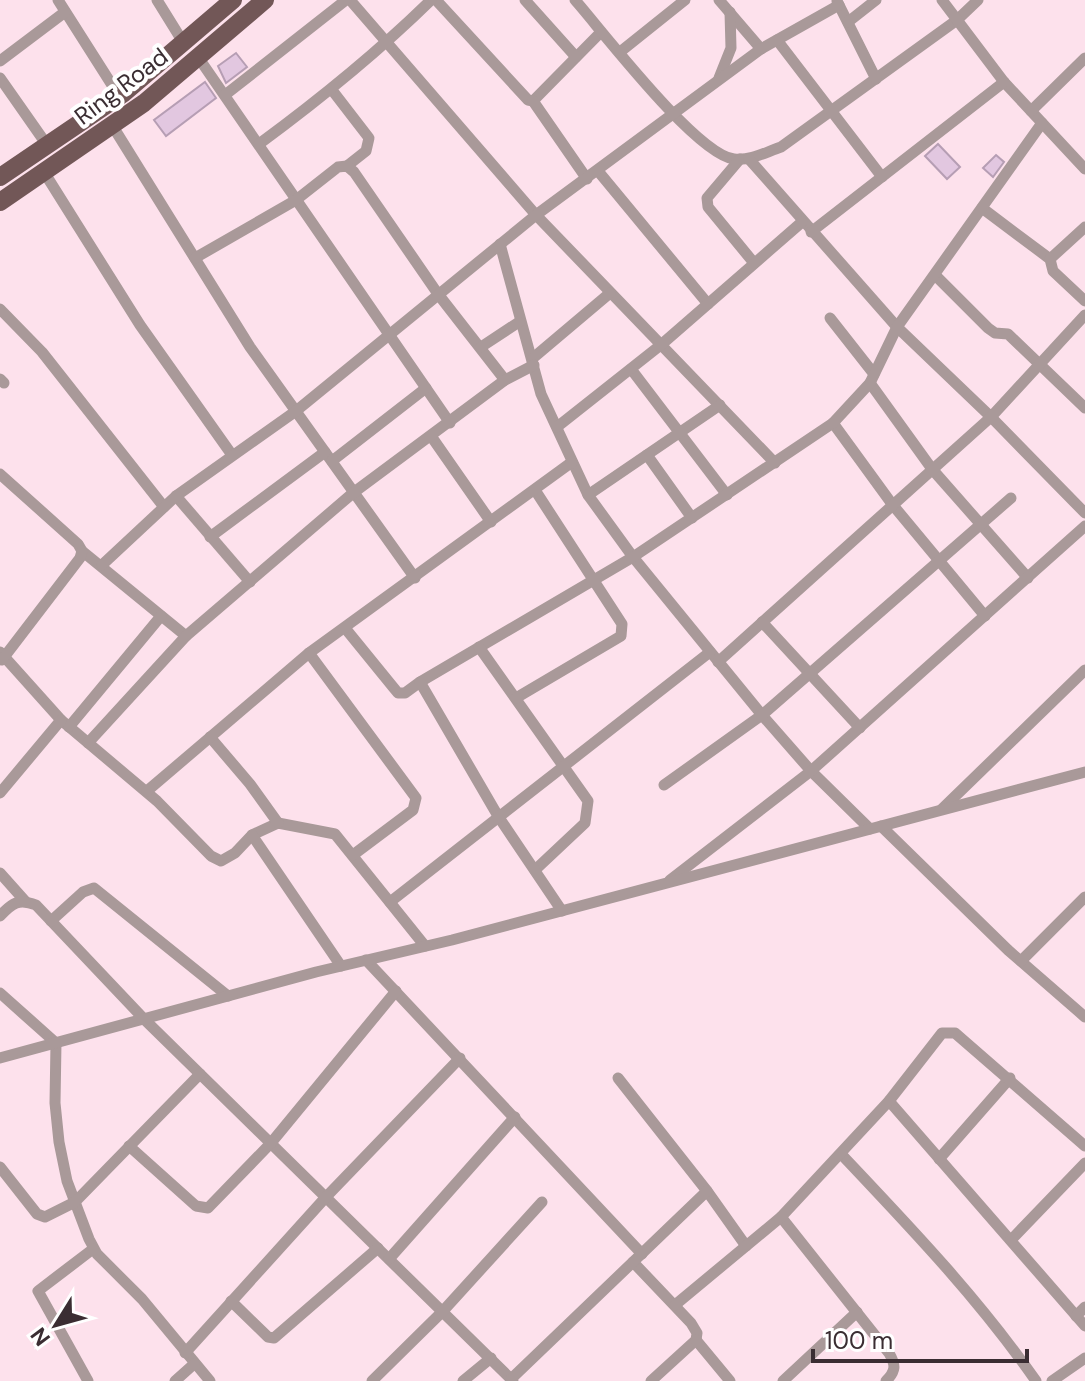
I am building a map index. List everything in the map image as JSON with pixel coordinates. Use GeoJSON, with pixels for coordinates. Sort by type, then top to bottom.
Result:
{"type":"FeatureCollection","features":[{"type":"Feature","properties":{"kind":"main road","name":"Ring Road"},"geometry":{"type":"LineString","coordinates":[[0,177],[119,96],[233,0]]}},
{"type":"Feature","properties":{"kind":"main road","name":"Ring Road"},"geometry":{"type":"LineString","coordinates":[[0,202],[144,103],[265,0]]}},
{"type":"Feature","properties":{"kind":"street"},"geometry":{"type":"LineString","coordinates":[[58,0],[119,96]]}},
{"type":"Feature","properties":{"kind":"street"},"geometry":{"type":"LineString","coordinates":[[157,0],[183,42]]}},
{"type":"Feature","properties":{"kind":"street"},"geometry":{"type":"LineString","coordinates":[[225,95],[348,0],[536,215],[775,463]]}},
{"type":"Feature","properties":{"kind":"street"},"geometry":{"type":"LineString","coordinates":[[259,144],[332,90],[433,0],[525,98],[533,101],[587,179]]}},
{"type":"Feature","properties":{"kind":"street"},"geometry":{"type":"LineString","coordinates":[[525,0],[576,57]]}},
{"type":"Feature","properties":{"kind":"street"},"geometry":{"type":"LineString","coordinates":[[620,52],[685,0]]}},
{"type":"Feature","properties":{"kind":"street"},"geometry":{"type":"LineString","coordinates":[[720,0],[761,49]]}},
{"type":"Feature","properties":{"kind":"street"},"geometry":{"type":"LineString","coordinates":[[848,22],[876,0]]}},
{"type":"Feature","properties":{"kind":"street"},"geometry":{"type":"LineString","coordinates":[[942,0],[1004,82],[1085,169]]}},
{"type":"Feature","properties":{"kind":"street"},"geometry":{"type":"LineString","coordinates":[[581,2],[601,32],[672,112],[707,145],[732,159],[745,159],[781,147],[957,20],[978,0]]}},
{"type":"Feature","properties":{"kind":"street"},"geometry":{"type":"LineString","coordinates":[[102,565],[176,496],[296,411],[536,215],[761,49],[838,2],[876,79]]}},
{"type":"Feature","properties":{"kind":"street"},"geometry":{"type":"LineString","coordinates":[[0,61],[65,12]]}},
{"type":"Feature","properties":{"kind":"street"},"geometry":{"type":"LineString","coordinates":[[719,79],[731,48],[730,12]]}},
{"type":"Feature","properties":{"kind":"street"},"geometry":{"type":"LineString","coordinates":[[533,101],[601,32]]}},
{"type":"Feature","properties":{"kind":"street"},"geometry":{"type":"LineString","coordinates":[[777,40],[882,177]]}},
{"type":"Feature","properties":{"kind":"street"},"geometry":{"type":"LineString","coordinates":[[198,57],[450,423]]}},
{"type":"Feature","properties":{"kind":"street"},"geometry":{"type":"LineString","coordinates":[[1031,111],[1084,61]]}},
{"type":"Feature","properties":{"kind":"street"},"geometry":{"type":"LineString","coordinates":[[0,78],[47,145]]}},
{"type":"Feature","properties":{"kind":"street"},"geometry":{"type":"LineString","coordinates":[[811,232],[1004,82]]}},
{"type":"Feature","properties":{"kind":"street"},"geometry":{"type":"LineString","coordinates":[[195,258],[296,200],[338,167],[347,166],[366,151],[369,138],[332,90]]}},
{"type":"Feature","properties":{"kind":"street"},"geometry":{"type":"LineString","coordinates":[[345,628],[398,693],[405,693],[633,557],[833,423],[872,379],[897,327],[1042,123]]}},
{"type":"Feature","properties":{"kind":"street"},"geometry":{"type":"LineString","coordinates":[[112,125],[250,347],[415,578]]}},
{"type":"Feature","properties":{"kind":"street"},"geometry":{"type":"LineString","coordinates":[[745,159],[897,327],[1085,513]]}},
{"type":"Feature","properties":{"kind":"street"},"geometry":{"type":"LineString","coordinates":[[745,159],[707,198],[708,207],[754,263]]}},
{"type":"Feature","properties":{"kind":"street"},"geometry":{"type":"LineString","coordinates":[[347,166],[438,294],[505,380]]}},
{"type":"Feature","properties":{"kind":"street"},"geometry":{"type":"LineString","coordinates":[[598,171],[708,304]]}},
{"type":"Feature","properties":{"kind":"street"},"geometry":{"type":"LineString","coordinates":[[44,172],[140,325],[232,455]]}},
{"type":"Feature","properties":{"kind":"street"},"geometry":{"type":"LineString","coordinates":[[982,208],[1050,259],[1053,271],[1085,301]]}},
{"type":"Feature","properties":{"kind":"street"},"geometry":{"type":"LineString","coordinates":[[557,427],[662,344],[802,222]]}},
{"type":"Feature","properties":{"kind":"street"},"geometry":{"type":"LineString","coordinates":[[1050,259],[1085,227]]}},
{"type":"Feature","properties":{"kind":"street"},"geometry":{"type":"LineString","coordinates":[[500,244],[541,394],[588,495],[633,557],[811,771],[1085,1016]]}},
{"type":"Feature","properties":{"kind":"street"},"geometry":{"type":"LineString","coordinates":[[935,275],[988,328],[995,333],[1008,334],[1085,408]]}},
{"type":"Feature","properties":{"kind":"street"},"geometry":{"type":"LineString","coordinates":[[88,743],[186,636],[353,493],[534,361],[610,293]]}},
{"type":"Feature","properties":{"kind":"street"},"geometry":{"type":"LineString","coordinates":[[0,309],[42,352],[164,507]]}},
{"type":"Feature","properties":{"kind":"street"},"geometry":{"type":"LineString","coordinates":[[390,902],[564,765],[762,622],[991,417],[1085,315]]}},
{"type":"Feature","properties":{"kind":"street"},"geometry":{"type":"LineString","coordinates":[[830,318],[932,469],[1028,578]]}},
{"type":"Feature","properties":{"kind":"street"},"geometry":{"type":"LineString","coordinates":[[481,347],[519,322]]}},
{"type":"Feature","properties":{"kind":"street"},"geometry":{"type":"LineString","coordinates":[[631,369],[727,495]]}},
{"type":"Feature","properties":{"kind":"street"},"geometry":{"type":"LineString","coordinates":[[210,537],[426,388]]}},
{"type":"Feature","properties":{"kind":"street"},"geometry":{"type":"LineString","coordinates":[[588,495],[720,405]]}},
{"type":"Feature","properties":{"kind":"street"},"geometry":{"type":"LineString","coordinates":[[833,423],[892,504],[985,616]]}},
{"type":"Feature","properties":{"kind":"street"},"geometry":{"type":"LineString","coordinates":[[431,436],[491,522]]}},
{"type":"Feature","properties":{"kind":"street"},"geometry":{"type":"LineString","coordinates":[[647,455],[692,518]]}},
{"type":"Feature","properties":{"kind":"street"},"geometry":{"type":"LineString","coordinates":[[147,791],[309,653],[572,462]]}},
{"type":"Feature","properties":{"kind":"street"},"geometry":{"type":"LineString","coordinates":[[0,474],[82,551],[186,636]]}},
{"type":"Feature","properties":{"kind":"street"},"geometry":{"type":"LineString","coordinates":[[516,698],[621,636],[622,624],[535,490]]}},
{"type":"Feature","properties":{"kind":"street"},"geometry":{"type":"LineString","coordinates":[[176,496],[250,582]]}},
{"type":"Feature","properties":{"kind":"street"},"geometry":{"type":"LineString","coordinates":[[664,785],[762,715],[1011,498]]}},
{"type":"Feature","properties":{"kind":"street"},"geometry":{"type":"LineString","coordinates":[[667,883],[811,771],[1085,526]]}},
{"type":"Feature","properties":{"kind":"street"},"geometry":{"type":"LineString","coordinates":[[82,551],[80,558],[2,657],[65,723],[147,791],[211,856],[221,861],[235,853],[252,835],[278,823],[335,834],[425,946]]}},
{"type":"Feature","properties":{"kind":"street"},"geometry":{"type":"LineString","coordinates":[[0,793],[161,616]]}},
{"type":"Feature","properties":{"kind":"street"},"geometry":{"type":"LineString","coordinates":[[762,622],[860,728]]}},
{"type":"Feature","properties":{"kind":"street"},"geometry":{"type":"LineString","coordinates":[[479,647],[588,801],[585,823],[535,870]]}},
{"type":"Feature","properties":{"kind":"street"},"geometry":{"type":"LineString","coordinates":[[309,653],[416,798],[413,810],[353,855]]}},
{"type":"Feature","properties":{"kind":"street"},"geometry":{"type":"LineString","coordinates":[[942,810],[1085,670]]}},
{"type":"Feature","properties":{"kind":"street"},"geometry":{"type":"LineString","coordinates":[[420,682],[498,816],[562,911]]}},
{"type":"Feature","properties":{"kind":"street"},"geometry":{"type":"LineString","coordinates":[[210,737],[278,823]]}},
{"type":"Feature","properties":{"kind":"street"},"geometry":{"type":"LineString","coordinates":[[0,1058],[1085,772]]}},
{"type":"Feature","properties":{"kind":"street"},"geometry":{"type":"LineString","coordinates":[[252,835],[341,966]]}},
{"type":"Feature","properties":{"kind":"street"},"geometry":{"type":"LineString","coordinates":[[0,873],[25,901],[36,905],[144,1019],[512,1380],[707,1191]]}},
{"type":"Feature","properties":{"kind":"street"},"geometry":{"type":"LineString","coordinates":[[51,921],[83,892],[94,888],[228,996]]}},
{"type":"Feature","properties":{"kind":"street"},"geometry":{"type":"LineString","coordinates":[[1021,961],[1085,897]]}},
{"type":"Feature","properties":{"kind":"street"},"geometry":{"type":"LineString","coordinates":[[0,916],[12,903],[25,901]]}},
{"type":"Feature","properties":{"kind":"street"},"geometry":{"type":"LineString","coordinates":[[366,960],[515,1117],[691,1323],[697,1333],[696,1340],[651,1381]]}},
{"type":"Feature","properties":{"kind":"street"},"geometry":{"type":"LineString","coordinates":[[129,1146],[203,1209],[215,1202],[271,1143],[396,991]]}},
{"type":"Feature","properties":{"kind":"street"},"geometry":{"type":"LineString","coordinates":[[0,993],[56,1043],[55,1103],[59,1142],[67,1181],[93,1249],[142,1299],[210,1381]]}},
{"type":"Feature","properties":{"kind":"street"},"geometry":{"type":"LineString","coordinates":[[675,1305],[781,1217],[889,1101],[934,1042],[947,1031],[955,1033],[1010,1078],[1085,1146]]}},
{"type":"Feature","properties":{"kind":"street"},"geometry":{"type":"LineString","coordinates":[[185,1353],[326,1197],[460,1058]]}},
{"type":"Feature","properties":{"kind":"street"},"geometry":{"type":"LineString","coordinates":[[0,1167],[41,1217],[45,1217],[75,1202],[200,1074]]}},
{"type":"Feature","properties":{"kind":"street"},"geometry":{"type":"LineString","coordinates":[[618,1078],[746,1246]]}},
{"type":"Feature","properties":{"kind":"street"},"geometry":{"type":"LineString","coordinates":[[939,1159],[1010,1078]]}},
{"type":"Feature","properties":{"kind":"street"},"geometry":{"type":"LineString","coordinates":[[889,1101],[1011,1240],[1081,1311],[1085,1326]]}},
{"type":"Feature","properties":{"kind":"street"},"geometry":{"type":"LineString","coordinates":[[389,1259],[515,1117]]}},
{"type":"Feature","properties":{"kind":"street"},"geometry":{"type":"LineString","coordinates":[[841,1154],[968,1291],[1036,1381]]}},
{"type":"Feature","properties":{"kind":"street"},"geometry":{"type":"LineString","coordinates":[[1011,1240],[1085,1163]]}},
{"type":"Feature","properties":{"kind":"street"},"geometry":{"type":"LineString","coordinates":[[372,1381],[443,1311],[542,1202]]}},
{"type":"Feature","properties":{"kind":"street"},"geometry":{"type":"LineString","coordinates":[[781,1217],[895,1364],[893,1374],[886,1381]]}},
{"type":"Feature","properties":{"kind":"street"},"geometry":{"type":"LineString","coordinates":[[231,1301],[268,1337],[274,1338],[378,1248]]}},
{"type":"Feature","properties":{"kind":"street"},"geometry":{"type":"LineString","coordinates":[[88,1381],[38,1291],[93,1249]]}},
{"type":"Feature","properties":{"kind":"street"},"geometry":{"type":"LineString","coordinates":[[783,1381],[857,1312]]}},
{"type":"Feature","properties":{"kind":"street"},"geometry":{"type":"LineString","coordinates":[[696,1340],[730,1381]]}},
{"type":"Feature","properties":{"kind":"street"},"geometry":{"type":"LineString","coordinates":[[463,1381],[491,1358]]}},
{"type":"Feature","properties":{"kind":"street"},"geometry":{"type":"LineString","coordinates":[[1052,1381],[1081,1361],[1085,1374]]}},
{"type":"Feature","properties":{"kind":"street"},"geometry":{"type":"LineString","coordinates":[[175,1381],[194,1364]]}},
{"type":"Feature","properties":{"kind":"building"},"geometry":{"type":"Polygon","coordinates":[[[236,53],[247,67],[226,83],[218,66],[236,53]]]}},
{"type":"Feature","properties":{"kind":"building"},"geometry":{"type":"Polygon","coordinates":[[[205,82],[216,98],[166,136],[154,120],[205,82]]]}},
{"type":"Feature","properties":{"kind":"building"},"geometry":{"type":"Polygon","coordinates":[[[938,144],[960,167],[947,179],[925,156],[938,144]]]}},
{"type":"Feature","properties":{"kind":"building"},"geometry":{"type":"Polygon","coordinates":[[[996,155],[1004,162],[993,177],[983,168],[996,155]]]}}]}
